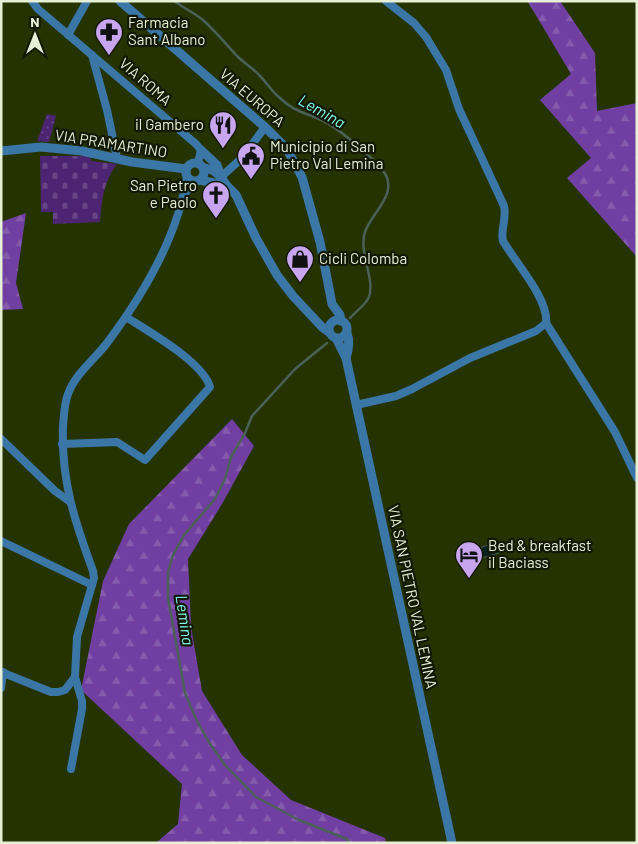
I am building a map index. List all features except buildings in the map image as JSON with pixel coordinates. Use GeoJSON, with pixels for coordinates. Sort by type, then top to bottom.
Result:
{"type":"FeatureCollection","features":[{"type":"Feature","properties":{"kind":"street","name":"VIA ROMA"},"geometry":{"type":"LineString","coordinates":[[32,1],[38,9],[199,147]]}},
{"type":"Feature","properties":{"kind":"street"},"geometry":{"type":"LineString","coordinates":[[68,35],[88,1]]}},
{"type":"Feature","properties":{"kind":"street","name":"VIA EUROPA"},"geometry":{"type":"LineString","coordinates":[[120,1],[265,127],[296,163],[302,177],[320,242],[332,304],[340,315],[341,321],[347,327],[347,333]]}},
{"type":"Feature","properties":{"kind":"street"},"geometry":{"type":"LineString","coordinates":[[386,1],[414,23],[426,37],[446,70],[459,109],[504,206],[506,218],[502,234],[503,241],[541,299],[547,313],[546,323],[614,432],[637,478]]}},
{"type":"Feature","properties":{"kind":"street"},"geometry":{"type":"LineString","coordinates":[[92,55],[107,110],[117,158]]}},
{"type":"Feature","properties":{"kind":"street"},"geometry":{"type":"LineString","coordinates":[[221,176],[242,158],[265,127]]}},
{"type":"Feature","properties":{"kind":"street","name":"VIA PRAMARTINO"},"geometry":{"type":"LineString","coordinates":[[1,151],[41,147],[82,151],[187,173]]}},
{"type":"Feature","properties":{"kind":"street"},"geometry":{"type":"LineString","coordinates":[[184,193],[205,174],[201,165],[199,147]]}},
{"type":"Feature","properties":{"kind":"street"},"geometry":{"type":"LineString","coordinates":[[199,147],[217,165],[227,186],[236,196],[256,238],[277,275],[293,296],[316,319],[344,337],[347,333]]}},
{"type":"Feature","properties":{"kind":"street"},"geometry":{"type":"LineString","coordinates":[[71,769],[82,709],[82,701],[75,677],[77,637],[92,585],[94,571],[69,501],[62,444],[64,409],[74,381],[97,356],[126,317],[154,270],[184,193],[187,173],[192,163],[213,170],[221,176]]}},
{"type":"Feature","properties":{"kind":"street"},"geometry":{"type":"LineString","coordinates":[[187,173],[190,179],[227,186]]}},
{"type":"Feature","properties":{"kind":"street","name":"VIA EUROPA"},"geometry":{"type":"LineString","coordinates":[[331,329],[330,309],[332,304]]}},
{"type":"Feature","properties":{"kind":"street"},"geometry":{"type":"LineString","coordinates":[[62,444],[116,442],[145,460],[210,387],[208,379],[178,350],[126,317]]}},
{"type":"Feature","properties":{"kind":"street"},"geometry":{"type":"LineString","coordinates":[[331,329],[334,320],[341,321]]}},
{"type":"Feature","properties":{"kind":"street"},"geometry":{"type":"LineString","coordinates":[[356,405],[379,400],[412,389],[470,358],[536,331],[546,323]]}},
{"type":"Feature","properties":{"kind":"street","name":"VIA SAN PIETRO VAL LEMINA"},"geometry":{"type":"LineString","coordinates":[[331,329],[346,358],[452,843]]}},
{"type":"Feature","properties":{"kind":"street","name":"VIA SAN PIETRO VAL LEMINA"},"geometry":{"type":"LineString","coordinates":[[346,358],[349,347],[347,333]]}},
{"type":"Feature","properties":{"kind":"street"},"geometry":{"type":"LineString","coordinates":[[1,440],[69,501]]}},
{"type":"Feature","properties":{"kind":"street"},"geometry":{"type":"LineString","coordinates":[[1,541],[92,585]]}},
{"type":"Feature","properties":{"kind":"street"},"geometry":{"type":"LineString","coordinates":[[1,688],[2,672],[51,692],[66,690],[75,677]]}},
{"type":"Feature","properties":{"kind":"green space"},"geometry":{"type":"Polygon","coordinates":[[[529,1],[560,1],[595,53],[597,111],[637,103],[637,257],[567,178],[591,158],[540,100],[571,74],[529,1]]]}},
{"type":"Feature","properties":{"kind":"green space"},"geometry":{"type":"Polygon","coordinates":[[[47,114],[56,116],[49,142],[37,141],[47,114]]]}},
{"type":"Feature","properties":{"kind":"green space"},"geometry":{"type":"Polygon","coordinates":[[[40,156],[91,156],[91,161],[117,164],[109,177],[104,192],[100,222],[53,224],[53,212],[41,212],[40,156]]]}},
{"type":"Feature","properties":{"kind":"green space"},"geometry":{"type":"Polygon","coordinates":[[[26,213],[16,283],[23,309],[1,310],[1,222],[26,213]]]}},
{"type":"Feature","properties":{"kind":"green space"},"geometry":{"type":"Polygon","coordinates":[[[232,419],[254,446],[222,504],[188,559],[191,627],[202,691],[242,755],[291,800],[385,838],[386,843],[156,843],[178,824],[182,784],[81,690],[103,581],[129,524],[232,419]]]}},
{"type":"Feature","properties":{"kind":"water"},"geometry":{"type":"Polygon","coordinates":[[[490,544],[499,545],[499,553],[478,559],[475,550],[490,544]]]}},
{"type":"Feature","properties":{"kind":"waterway","name":"Lemina"},"geometry":{"type":"LineString","coordinates":[[174,1],[203,20],[285,103],[329,124],[346,136],[384,172],[388,180],[386,196],[368,225],[363,240],[370,292],[366,302],[350,318]]}},
{"type":"Feature","properties":{"kind":"waterway","name":"Lemina"},"geometry":{"type":"LineString","coordinates":[[327,343],[295,369],[252,416],[245,433],[231,457],[225,479],[215,499],[184,535],[173,555],[168,572],[168,598],[185,693],[196,719],[225,765],[256,797],[299,820],[347,839],[349,843]]}},
{"type":"Feature","properties":{"kind":"place","name":"Farmacia Sant Albano"},"geometry":{"type":"Point","coordinates":[109,56]}},
{"type":"Feature","properties":{"kind":"place","name":"il Gambero"},"geometry":{"type":"Point","coordinates":[223,149]}},
{"type":"Feature","properties":{"kind":"place","name":"Municipio di San Pietro Val Lemina"},"geometry":{"type":"Point","coordinates":[251,180]}},
{"type":"Feature","properties":{"kind":"place","name":"San Pietro e Paolo"},"geometry":{"type":"Point","coordinates":[216,219]}},
{"type":"Feature","properties":{"kind":"place","name":"Cicli Colomba"},"geometry":{"type":"Point","coordinates":[300,283]}},
{"type":"Feature","properties":{"kind":"place","name":"Bed & breakfast il Baciass"},"geometry":{"type":"Point","coordinates":[469,579]}}]}
